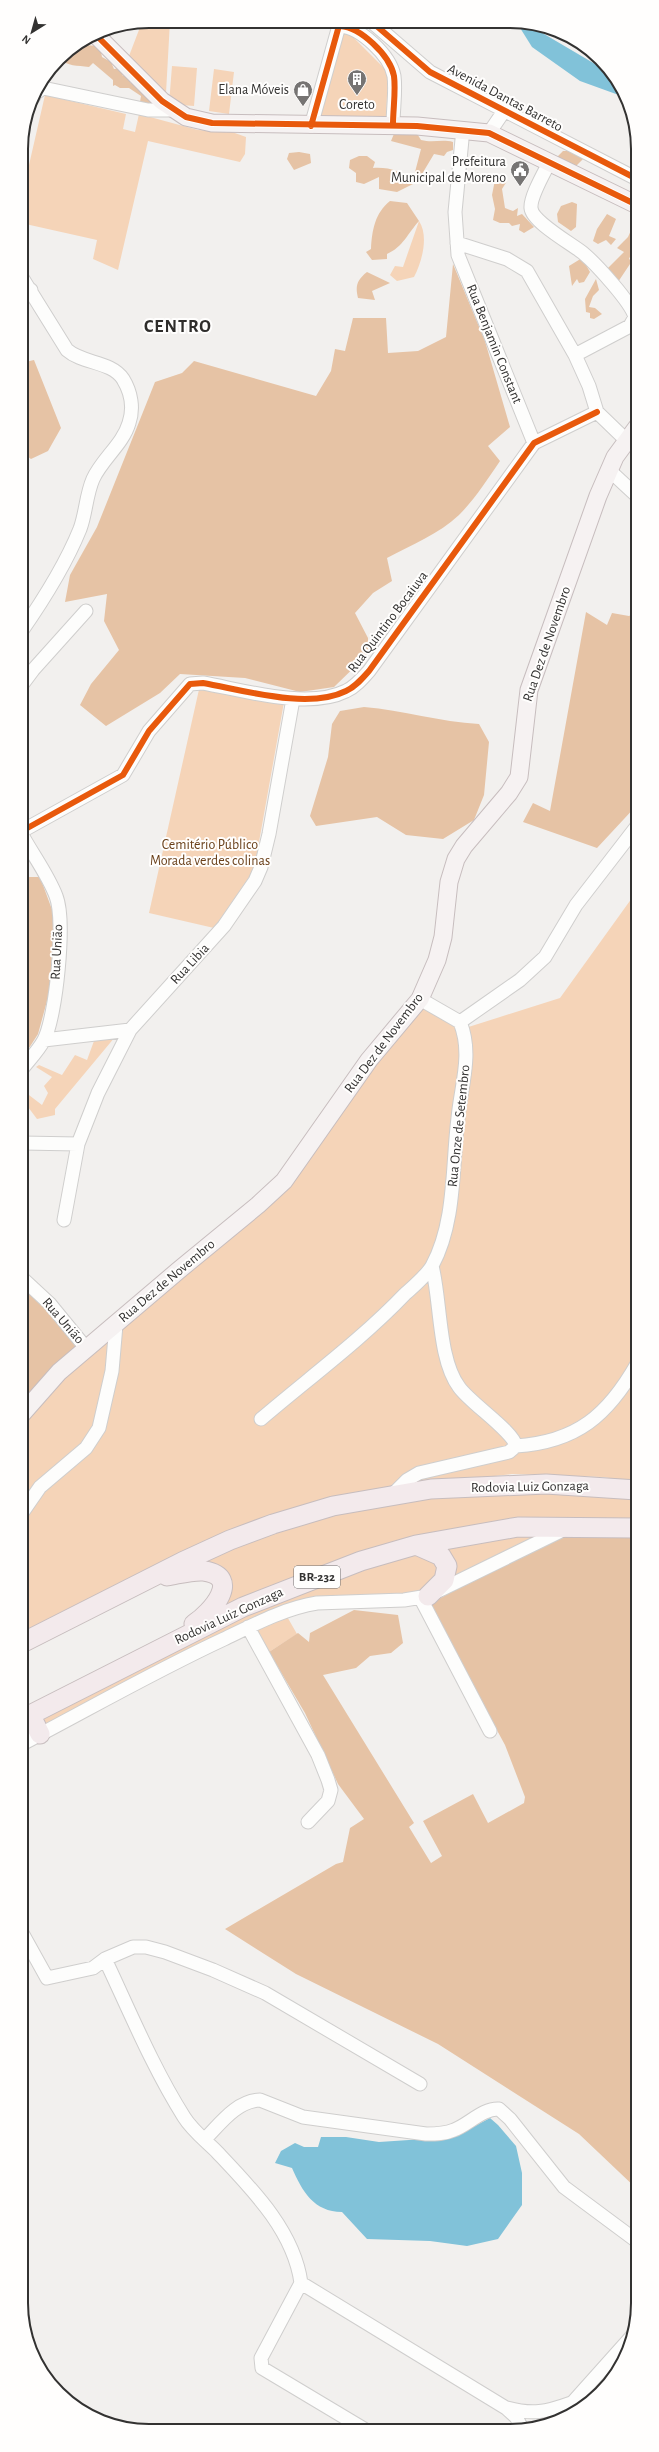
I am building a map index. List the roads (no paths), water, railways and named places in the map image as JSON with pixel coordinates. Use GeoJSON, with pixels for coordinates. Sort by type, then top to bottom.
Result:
{"type":"FeatureCollection","features":[{"type":"Feature","properties":{"kind":"highway","name":"Rodovia Luiz Gonzaga"},"geometry":{"type":"LineString","coordinates":[[28,1640],[223,1543],[274,1524],[333,1506],[393,1494],[431,1489],[546,1484],[631,1490]]}},
{"type":"Feature","properties":{"kind":"highway","name":"Rodovia Luiz Gonzaga"},"geometry":{"type":"LineString","coordinates":[[28,1715],[270,1596],[339,1568],[416,1545],[518,1527],[631,1528]]}},
{"type":"Feature","properties":{"kind":"highway"},"geometry":{"type":"LineString","coordinates":[[416,1545],[441,1556],[447,1566],[444,1580],[425,1598]]}},
{"type":"Feature","properties":{"kind":"highway","name":"BR-232"},"geometry":{"type":"LineString","coordinates":[[151,1579],[203,1571],[214,1574],[219,1579],[222,1589],[217,1602],[206,1616],[154,1652]]}},
{"type":"Feature","properties":{"kind":"highway"},"geometry":{"type":"LineString","coordinates":[[28,1719],[40,1734]]}},
{"type":"Feature","properties":{"kind":"main road"},"geometry":{"type":"LineString","coordinates":[[99,38],[172,110],[200,122],[312,126],[393,125],[463,129],[488,133],[631,202]]}},
{"type":"Feature","properties":{"kind":"main road","name":"Rua Dez de Novembro"},"geometry":{"type":"LineString","coordinates":[[28,1407],[45,1386],[86,1348],[116,1325],[178,1270],[258,1205],[284,1181],[369,1060],[420,999],[437,960],[443,938],[449,882],[456,859],[464,846],[509,793],[519,777],[530,690],[609,470],[631,436]]}},
{"type":"Feature","properties":{"kind":"street"},"geometry":{"type":"LineString","coordinates":[[312,126],[339,28]]}},
{"type":"Feature","properties":{"kind":"street"},"geometry":{"type":"LineString","coordinates":[[352,28],[363,34],[389,64],[394,83],[393,125]]}},
{"type":"Feature","properties":{"kind":"street","name":"Avenida Dantas Barreto"},"geometry":{"type":"LineString","coordinates":[[379,28],[430,72],[631,176]]}},
{"type":"Feature","properties":{"kind":"street"},"geometry":{"type":"LineString","coordinates":[[44,88],[148,110],[172,110]]}},
{"type":"Feature","properties":{"kind":"street"},"geometry":{"type":"LineString","coordinates":[[488,133],[504,111]]}},
{"type":"Feature","properties":{"kind":"street","name":"Rua Benjamin Constant"},"geometry":{"type":"LineString","coordinates":[[463,129],[455,212],[456,243],[460,262],[534,443]]}},
{"type":"Feature","properties":{"kind":"street"},"geometry":{"type":"LineString","coordinates":[[549,163],[531,202],[532,212],[539,220],[583,253],[597,266],[631,310]]}},
{"type":"Feature","properties":{"kind":"street"},"geometry":{"type":"LineString","coordinates":[[456,243],[507,259],[522,266],[539,292],[575,355],[589,386],[597,412],[631,433]]}},
{"type":"Feature","properties":{"kind":"street"},"geometry":{"type":"LineString","coordinates":[[28,297],[68,350],[77,357],[107,367],[118,374],[131,398],[132,410],[129,424],[124,434],[93,479],[80,528],[59,574],[28,623]]}},
{"type":"Feature","properties":{"kind":"street"},"geometry":{"type":"LineString","coordinates":[[575,355],[631,324]]}},
{"type":"Feature","properties":{"kind":"street","name":"Rua Quintino Bocaiuva"},"geometry":{"type":"LineString","coordinates":[[28,828],[122,775],[149,731],[190,684],[203,683],[293,699],[337,695],[352,688],[361,680],[534,443],[597,412]]}},
{"type":"Feature","properties":{"kind":"street"},"geometry":{"type":"LineString","coordinates":[[609,470],[631,490]]}},
{"type":"Feature","properties":{"kind":"street"},"geometry":{"type":"LineString","coordinates":[[28,677],[86,611]]}},
{"type":"Feature","properties":{"kind":"street","name":"Rua Libia"},"geometry":{"type":"LineString","coordinates":[[64,1220],[78,1144],[98,1093],[130,1030],[224,926],[255,881],[261,867],[269,834],[293,699]]}},
{"type":"Feature","properties":{"kind":"street"},"geometry":{"type":"LineString","coordinates":[[420,999],[460,1022],[520,980],[545,957],[576,905],[631,834]]}},
{"type":"Feature","properties":{"kind":"street","name":"Rua União"},"geometry":{"type":"LineString","coordinates":[[28,845],[57,897],[60,939],[55,993],[44,1040],[28,1062]]}},
{"type":"Feature","properties":{"kind":"street","name":"Rua Onze de Setembro"},"geometry":{"type":"LineString","coordinates":[[261,1419],[379,1320],[432,1266],[441,1241],[453,1191],[458,1118],[466,1056],[466,1043],[460,1022]]}},
{"type":"Feature","properties":{"kind":"street"},"geometry":{"type":"LineString","coordinates":[[44,1040],[130,1030]]}},
{"type":"Feature","properties":{"kind":"street"},"geometry":{"type":"LineString","coordinates":[[28,1143],[78,1144]]}},
{"type":"Feature","properties":{"kind":"street"},"geometry":{"type":"LineString","coordinates":[[432,1266],[450,1373],[460,1389],[507,1433],[516,1446]]}},
{"type":"Feature","properties":{"kind":"street","name":"Rua União"},"geometry":{"type":"LineString","coordinates":[[28,1284],[50,1304],[86,1348]]}},
{"type":"Feature","properties":{"kind":"street","name":"Rua Dez de Novembro"},"geometry":{"type":"LineString","coordinates":[[28,1504],[40,1487],[86,1448],[100,1428],[112,1371],[116,1325]]}},
{"type":"Feature","properties":{"kind":"street"},"geometry":{"type":"LineString","coordinates":[[393,1494],[407,1480],[419,1473],[509,1452],[516,1446],[545,1443],[567,1436],[596,1419],[614,1400],[631,1373]]}},
{"type":"Feature","properties":{"kind":"street"},"geometry":{"type":"LineString","coordinates":[[28,1741],[189,1655],[248,1627],[310,1604],[425,1598],[568,1527]]}},
{"type":"Feature","properties":{"kind":"street"},"geometry":{"type":"LineString","coordinates":[[425,1598],[490,1732]]}},
{"type":"Feature","properties":{"kind":"street"},"geometry":{"type":"LineString","coordinates":[[248,1627],[318,1755],[328,1780],[331,1790],[328,1801],[308,1822]]}},
{"type":"Feature","properties":{"kind":"street"},"geometry":{"type":"LineString","coordinates":[[28,1945],[47,1978],[88,1970],[123,1950],[139,1946],[164,1952],[213,1970],[294,2009],[420,2084]]}},
{"type":"Feature","properties":{"kind":"street"},"geometry":{"type":"LineString","coordinates":[[105,1959],[185,2119],[261,2202],[282,2231],[295,2257],[301,2283],[261,2358],[260,2365],[268,2373],[355,2424]]}},
{"type":"Feature","properties":{"kind":"street"},"geometry":{"type":"LineString","coordinates":[[204,2139],[243,2103],[254,2100],[260,2100],[303,2117],[326,2122],[426,2134],[441,2134],[456,2130],[485,2112],[499,2110],[510,2119],[564,2187],[631,2237]]}},
{"type":"Feature","properties":{"kind":"street"},"geometry":{"type":"LineString","coordinates":[[301,2283],[506,2408],[516,2417],[519,2423]]}},
{"type":"Feature","properties":{"kind":"street"},"geometry":{"type":"LineString","coordinates":[[564,2412],[624,2345]]}},
{"type":"Feature","properties":{"kind":"street"},"geometry":{"type":"LineString","coordinates":[[506,2408],[532,2413],[544,2412],[573,2402]]}},
{"type":"Feature","properties":{"kind":"water"},"geometry":{"type":"Polygon","coordinates":[[[521,29],[540,32],[599,66],[619,95],[580,81],[532,47],[521,29]]]}},
{"type":"Feature","properties":{"kind":"water"},"geometry":{"type":"Polygon","coordinates":[[[490,2118],[516,2146],[522,2173],[522,2205],[498,2239],[467,2246],[430,2241],[367,2239],[342,2212],[324,2208],[310,2199],[300,2185],[292,2168],[275,2163],[281,2151],[295,2143],[304,2147],[318,2147],[321,2137],[346,2137],[379,2142],[454,2137],[490,2118]]]}},
{"type":"Feature","properties":{"kind":"place","name":"Coreto"},"geometry":{"type":"Point","coordinates":[357,96]}},
{"type":"Feature","properties":{"kind":"place","name":"Elana Móveis"},"geometry":{"type":"Point","coordinates":[303,107]}},
{"type":"Feature","properties":{"kind":"place","name":"Prefeitura Municipal de Moreno"},"geometry":{"type":"Point","coordinates":[520,187]}},
{"type":"Feature","properties":{"kind":"district","name":"CENTRO"},"geometry":{"type":"Point","coordinates":[178,327]}},
{"type":"Feature","properties":{"kind":"park label","name":"Cemitério Público Morada verdes colinas"},"geometry":{"type":"Point","coordinates":[210,854]}}]}
